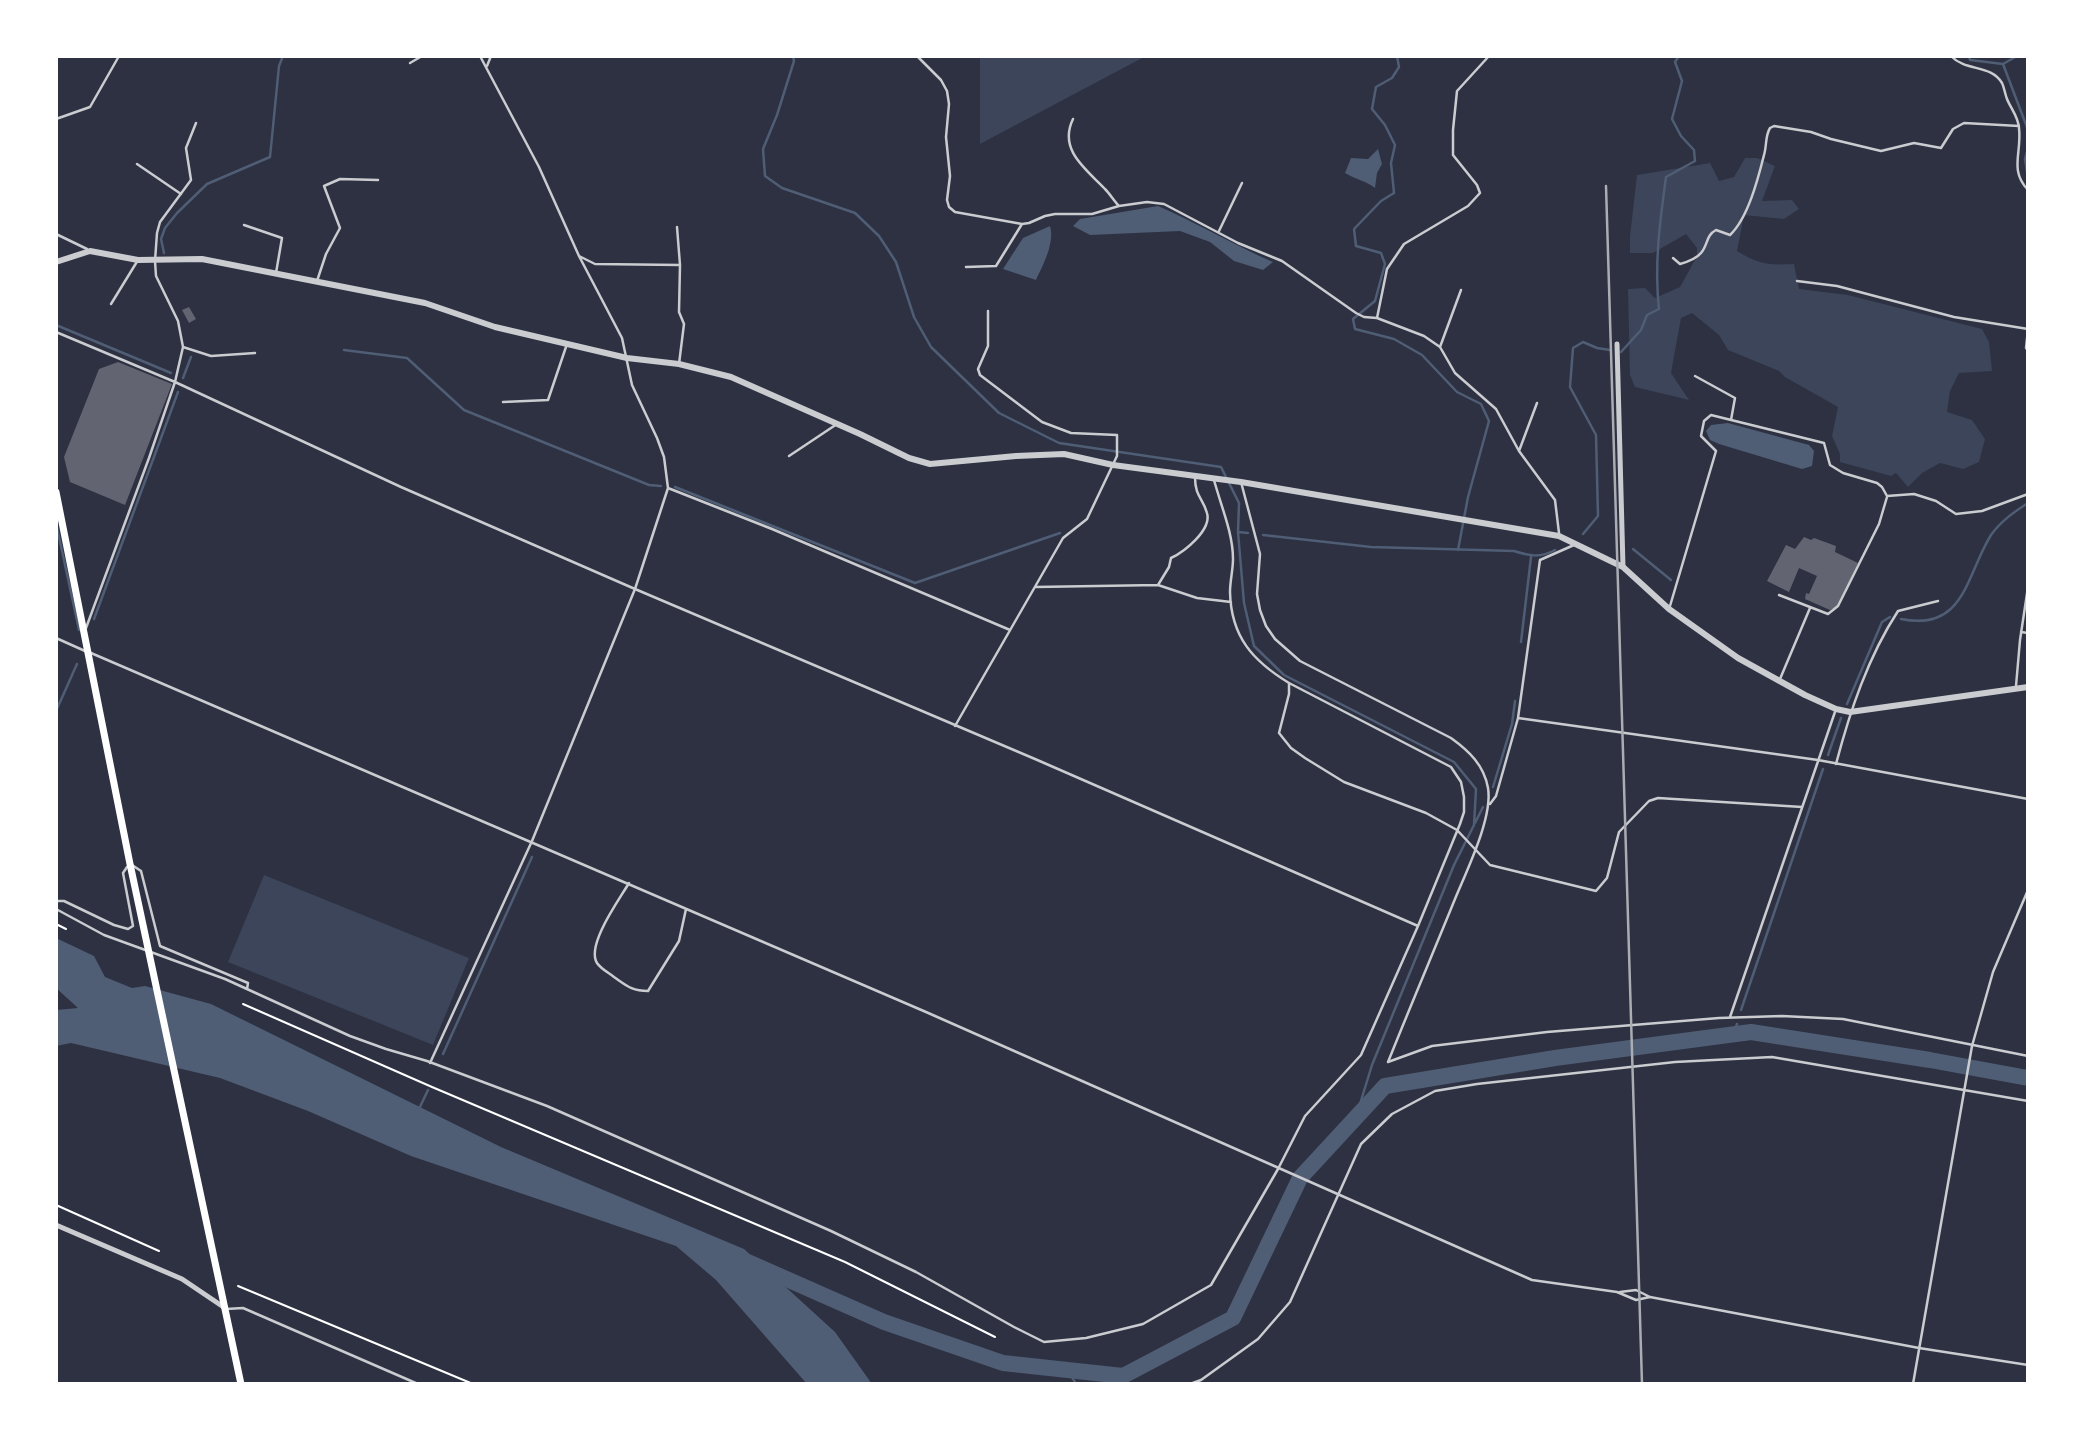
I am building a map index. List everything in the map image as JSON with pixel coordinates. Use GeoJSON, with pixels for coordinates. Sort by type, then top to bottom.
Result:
{"type":"FeatureCollection","features":[{"type":"Feature","properties":{"kind":"main road"},"geometry":{"type":"LineString","coordinates":[[56,492],[130,864],[241,1384]]}},
{"type":"Feature","properties":{"kind":"street"},"geometry":{"type":"LineString","coordinates":[[56,262],[90,251],[138,260],[202,259],[425,303],[495,327],[626,358],[679,364],[731,377],[909,458],[930,464],[1064,454],[1113,465],[1241,482],[1559,536],[1623,567],[1669,609],[1738,658],[1778,682],[1836,709],[1850,712],[2028,687]]}},
{"type":"Feature","properties":{"kind":"street"},"geometry":{"type":"LineString","coordinates":[[1618,344],[1623,567]]}},
{"type":"Feature","properties":{"kind":"street"},"geometry":{"type":"LineString","coordinates":[[56,1225],[182,1279],[226,1308]]}},
{"type":"Feature","properties":{"kind":"lane"},"geometry":{"type":"LineString","coordinates":[[56,119],[90,107],[119,56]]}},
{"type":"Feature","properties":{"kind":"lane"},"geometry":{"type":"LineString","coordinates":[[410,63],[422,56]]}},
{"type":"Feature","properties":{"kind":"lane"},"geometry":{"type":"LineString","coordinates":[[430,1063],[532,841],[635,589],[668,488],[664,457],[632,385],[622,338],[579,256],[539,167],[480,56]]}},
{"type":"Feature","properties":{"kind":"lane"},"geometry":{"type":"LineString","coordinates":[[486,68],[491,56]]}},
{"type":"Feature","properties":{"kind":"lane"},"geometry":{"type":"LineString","coordinates":[[917,56],[941,80],[948,99],[946,137],[950,176],[947,200],[949,207],[955,212],[1022,224],[1045,216],[1092,214],[1147,202],[1164,204],[1238,243],[1282,261],[1356,313],[1424,336],[1440,347],[1455,373],[1496,409],[1519,452],[1555,500],[1559,536]]}},
{"type":"Feature","properties":{"kind":"lane"},"geometry":{"type":"LineString","coordinates":[[1377,318],[1387,269],[1404,244],[1468,206],[1480,193],[1477,184],[1453,155],[1453,130],[1457,91],[1489,56]]}},
{"type":"Feature","properties":{"kind":"lane"},"geometry":{"type":"LineString","coordinates":[[1951,56],[1970,68],[1990,71],[2002,83],[2008,102],[2017,115],[2020,142],[2017,166],[2019,180],[2028,190]]}},
{"type":"Feature","properties":{"kind":"lane"},"geometry":{"type":"LineString","coordinates":[[1073,119],[1069,127],[1072,153],[1119,206]]}},
{"type":"Feature","properties":{"kind":"lane"},"geometry":{"type":"LineString","coordinates":[[84,635],[149,458],[183,347],[178,321],[156,276],[155,261],[160,222],[191,180],[186,148],[196,123]]}},
{"type":"Feature","properties":{"kind":"lane"},"geometry":{"type":"LineString","coordinates":[[1673,258],[1680,264],[1690,261],[1702,253],[1710,233],[1716,230],[1730,235],[1737,228],[1755,188],[1769,128],[1774,126],[1811,132],[1881,151],[1914,144],[1941,148],[1953,129],[1964,123],[2019,126]]}},
{"type":"Feature","properties":{"kind":"lane"},"geometry":{"type":"LineString","coordinates":[[137,164],[181,194]]}},
{"type":"Feature","properties":{"kind":"lane"},"geometry":{"type":"LineString","coordinates":[[317,281],[326,254],[340,228],[324,186],[340,178],[378,180]]}},
{"type":"Feature","properties":{"kind":"lane"},"geometry":{"type":"LineString","coordinates":[[1219,231],[1242,183]]}},
{"type":"Feature","properties":{"kind":"lane"},"geometry":{"type":"LineString","coordinates":[[966,267],[996,266],[1022,224]]}},
{"type":"Feature","properties":{"kind":"lane"},"geometry":{"type":"LineString","coordinates":[[244,225],[282,238],[276,272]]}},
{"type":"Feature","properties":{"kind":"lane"},"geometry":{"type":"LineString","coordinates":[[677,227],[680,265],[679,312],[684,324],[679,364]]}},
{"type":"Feature","properties":{"kind":"lane"},"geometry":{"type":"LineString","coordinates":[[56,234],[90,251]]}},
{"type":"Feature","properties":{"kind":"lane"},"geometry":{"type":"LineString","coordinates":[[579,256],[595,264],[680,265]]}},
{"type":"Feature","properties":{"kind":"lane"},"geometry":{"type":"LineString","coordinates":[[111,304],[138,260]]}},
{"type":"Feature","properties":{"kind":"lane"},"geometry":{"type":"LineString","coordinates":[[1797,281],[1837,286],[1954,317],[2028,330],[2028,350]]}},
{"type":"Feature","properties":{"kind":"lane"},"geometry":{"type":"LineString","coordinates":[[1440,347],[1461,290]]}},
{"type":"Feature","properties":{"kind":"lane"},"geometry":{"type":"LineString","coordinates":[[955,726],[1063,538],[1087,519],[1117,456],[1117,435],[1072,433],[1042,422],[983,378],[978,369],[988,346],[988,311]]}},
{"type":"Feature","properties":{"kind":"lane"},"geometry":{"type":"LineString","coordinates":[[56,332],[174,382],[635,589],[1418,926]]}},
{"type":"Feature","properties":{"kind":"lane"},"geometry":{"type":"LineString","coordinates":[[503,402],[548,400],[567,344]]}},
{"type":"Feature","properties":{"kind":"lane"},"geometry":{"type":"LineString","coordinates":[[183,347],[211,356],[255,353]]}},
{"type":"Feature","properties":{"kind":"lane"},"geometry":{"type":"LineString","coordinates":[[1695,376],[1735,398],[1731,420]]}},
{"type":"Feature","properties":{"kind":"lane"},"geometry":{"type":"LineString","coordinates":[[1519,452],[1537,403]]}},
{"type":"Feature","properties":{"kind":"lane"},"geometry":{"type":"LineString","coordinates":[[1669,609],[1716,451],[1701,436],[1704,421],[1711,415],[1824,443],[1830,465],[1843,474],[1877,483],[1887,496],[1880,524],[1838,606],[1828,614],[1779,595]]}},
{"type":"Feature","properties":{"kind":"lane"},"geometry":{"type":"LineString","coordinates":[[789,456],[837,424]]}},
{"type":"Feature","properties":{"kind":"lane"},"geometry":{"type":"LineString","coordinates":[[1158,585],[1169,567],[1171,558],[1181,554],[1208,524],[1208,515],[1195,489],[1195,477]]}},
{"type":"Feature","properties":{"kind":"lane"},"geometry":{"type":"LineString","coordinates":[[56,909],[104,936],[225,979],[350,1035],[547,1106],[831,1231],[916,1272],[1044,1342],[1086,1338],[1143,1324],[1211,1285],[1305,1116],[1361,1055],[1418,926],[1464,812],[1461,782],[1451,767],[1289,684],[1262,665],[1244,645],[1231,602],[1231,539],[1214,480]]}},
{"type":"Feature","properties":{"kind":"lane"},"geometry":{"type":"LineString","coordinates":[[1241,482],[1260,554],[1257,594],[1260,610],[1275,639],[1300,661],[1451,738],[1468,750],[1484,775],[1488,786],[1489,806]]}},
{"type":"Feature","properties":{"kind":"lane"},"geometry":{"type":"LineString","coordinates":[[668,488],[1010,630]]}},
{"type":"Feature","properties":{"kind":"lane"},"geometry":{"type":"LineString","coordinates":[[1887,496],[1914,494],[1936,501],[1956,514],[1982,510],[2028,494]]}},
{"type":"Feature","properties":{"kind":"lane"},"geometry":{"type":"LineString","coordinates":[[1577,544],[1540,560],[1518,718],[1496,796],[1489,806],[1475,850],[1388,1062],[1432,1046],[1547,1032],[1730,1017],[1782,1016],[1843,1018],[2028,1056]]}},
{"type":"Feature","properties":{"kind":"lane"},"geometry":{"type":"LineString","coordinates":[[1035,587],[1158,585],[1197,598],[1231,602]]}},
{"type":"Feature","properties":{"kind":"lane"},"geometry":{"type":"LineString","coordinates":[[2016,690],[2028,587]]}},
{"type":"Feature","properties":{"kind":"lane"},"geometry":{"type":"LineString","coordinates":[[1836,764],[1850,712],[1885,630],[1898,611],[1938,601]]}},
{"type":"Feature","properties":{"kind":"lane"},"geometry":{"type":"LineString","coordinates":[[1778,682],[1810,608]]}},
{"type":"Feature","properties":{"kind":"lane"},"geometry":{"type":"LineString","coordinates":[[2021,632],[2028,633]]}},
{"type":"Feature","properties":{"kind":"lane"},"geometry":{"type":"LineString","coordinates":[[56,638],[926,1012],[1532,1280],[1617,1292],[1636,1290],[1650,1297],[2028,1366]]}},
{"type":"Feature","properties":{"kind":"lane"},"geometry":{"type":"LineString","coordinates":[[1289,684],[1279,733],[1291,748],[1305,758],[1343,782],[1426,813],[1457,831],[1490,865],[1596,891],[1606,878],[1619,831],[1649,801],[1658,798],[1802,807]]}},
{"type":"Feature","properties":{"kind":"lane"},"geometry":{"type":"LineString","coordinates":[[1730,1017],[1836,709]]}},
{"type":"Feature","properties":{"kind":"lane"},"geometry":{"type":"LineString","coordinates":[[1518,718],[1818,760],[2028,799]]}},
{"type":"Feature","properties":{"kind":"lane"},"geometry":{"type":"LineString","coordinates":[[56,901],[64,901],[128,929],[132,926],[123,873],[130,864],[141,871],[160,946],[248,983],[247,989]]}},
{"type":"Feature","properties":{"kind":"lane"},"geometry":{"type":"LineString","coordinates":[[629,883],[598,936],[594,956],[601,967],[635,991],[648,991],[678,941],[686,908]]}},
{"type":"Feature","properties":{"kind":"lane"},"geometry":{"type":"LineString","coordinates":[[1913,1384],[1972,1046],[1993,972],[2028,890]]}},
{"type":"Feature","properties":{"kind":"lane"},"geometry":{"type":"LineString","coordinates":[[1190,1384],[1201,1380],[1258,1339],[1290,1302],[1361,1144],[1392,1114],[1435,1091],[1675,1062],[1772,1057],[2028,1101]]}},
{"type":"Feature","properties":{"kind":"lane"},"geometry":{"type":"LineString","coordinates":[[1617,1292],[1636,1300],[1650,1297]]}},
{"type":"Feature","properties":{"kind":"lane"},"geometry":{"type":"LineString","coordinates":[[226,1308],[243,1308],[418,1384]]}},
{"type":"Feature","properties":{"kind":"path"},"geometry":{"type":"LineString","coordinates":[[56,924],[66,929]]}},
{"type":"Feature","properties":{"kind":"path"},"geometry":{"type":"LineString","coordinates":[[243,1004],[845,1262],[995,1337]]}},
{"type":"Feature","properties":{"kind":"path"},"geometry":{"type":"LineString","coordinates":[[56,1205],[159,1251]]}},
{"type":"Feature","properties":{"kind":"path"},"geometry":{"type":"LineString","coordinates":[[238,1286],[473,1384]]}},
{"type":"Feature","properties":{"kind":"shaded area"},"geometry":{"type":"Polygon","coordinates":[[[980,56],[1146,56],[980,144],[980,56]]]}},
{"type":"Feature","properties":{"kind":"shaded area"},"geometry":{"type":"Polygon","coordinates":[[[1378,149],[1382,164],[1377,173],[1375,188],[1345,173],[1351,158],[1368,159],[1378,149]]]}},
{"type":"Feature","properties":{"kind":"shaded area"},"geometry":{"type":"Polygon","coordinates":[[[1745,158],[1757,158],[1775,166],[1762,201],[1792,200],[1799,209],[1784,219],[1744,215],[1737,251],[1764,263],[1794,264],[1799,289],[1848,295],[1982,329],[1989,342],[1992,371],[1959,373],[1950,391],[1947,412],[1972,420],[1985,439],[1979,462],[1963,469],[1940,463],[1922,473],[1908,487],[1896,473],[1891,476],[1840,462],[1840,454],[1832,436],[1838,407],[1779,371],[1728,350],[1719,335],[1692,313],[1681,318],[1671,373],[1689,400],[1635,387],[1630,375],[1628,289],[1645,288],[1655,298],[1680,287],[1697,256],[1697,248],[1686,234],[1653,253],[1630,253],[1637,175],[1710,163],[1719,181],[1734,177],[1745,158]]]}},
{"type":"Feature","properties":{"kind":"shaded area"},"geometry":{"type":"Polygon","coordinates":[[[1158,206],[1273,262],[1263,270],[1234,261],[1210,242],[1180,231],[1090,235],[1073,226],[1080,219],[1158,206]]]}},
{"type":"Feature","properties":{"kind":"shaded area"},"geometry":{"type":"Polygon","coordinates":[[[1050,226],[1050,247],[1036,280],[1003,269],[1023,238],[1050,226]]]}},
{"type":"Feature","properties":{"kind":"shaded area"},"geometry":{"type":"Polygon","coordinates":[[[1728,423],[1809,445],[1814,451],[1812,466],[1802,469],[1710,440],[1706,431],[1711,425],[1728,423]]]}},
{"type":"Feature","properties":{"kind":"shaded area"},"geometry":{"type":"Polygon","coordinates":[[[264,875],[469,958],[433,1045],[228,962],[264,875]]]}},
{"type":"Feature","properties":{"kind":"shaded area"},"geometry":{"type":"Polygon","coordinates":[[[56,938],[94,956],[105,977],[132,988],[145,986],[211,1004],[501,1147],[744,1249],[835,1332],[872,1384],[807,1384],[716,1280],[676,1246],[411,1156],[308,1111],[220,1078],[71,1043],[56,1046],[56,1010],[78,1008],[56,988],[56,938]]]}},
{"type":"Feature","properties":{"kind":"building"},"geometry":{"type":"Polygon","coordinates":[[[189,307],[196,319],[189,323],[182,310],[189,307]]]}},
{"type":"Feature","properties":{"kind":"building"},"geometry":{"type":"Polygon","coordinates":[[[118,362],[172,384],[125,505],[70,482],[64,457],[99,369],[118,362]]]}},
{"type":"Feature","properties":{"kind":"building"},"geometry":{"type":"Polygon","coordinates":[[[1804,537],[1836,546],[1835,552],[1858,563],[1838,606],[1830,610],[1805,599],[1817,576],[1799,568],[1789,592],[1767,581],[1786,545],[1795,549],[1804,537]]]}},
{"type":"Feature","properties":{"kind":"waterway"},"geometry":{"type":"LineString","coordinates":[[164,253],[161,239],[165,228],[207,184],[270,157],[279,66],[283,56]]}},
{"type":"Feature","properties":{"kind":"waterway"},"geometry":{"type":"LineString","coordinates":[[793,56],[794,61],[777,115],[763,149],[765,176],[782,188],[855,213],[879,236],[896,262],[914,317],[931,347],[999,413],[1059,443],[1221,467],[1239,503],[1238,532],[1244,603],[1254,646],[1284,675],[1454,762],[1476,789],[1474,825],[1454,865],[1372,1065],[1356,1117]]}},
{"type":"Feature","properties":{"kind":"waterway"},"geometry":{"type":"LineString","coordinates":[[1397,56],[1399,67],[1392,78],[1376,87],[1372,109],[1385,125],[1395,145],[1391,163],[1394,193],[1381,201],[1354,229],[1356,246],[1381,253],[1385,264],[1375,301],[1353,319],[1355,329],[1394,339],[1422,355],[1457,392],[1481,404],[1489,421],[1468,497],[1458,550]]}},
{"type":"Feature","properties":{"kind":"waterway"},"geometry":{"type":"LineString","coordinates":[[1621,352],[1641,330],[1647,315],[1659,309],[1657,259],[1666,177],[1695,161],[1694,150],[1681,136],[1672,119],[1682,81],[1675,62],[1679,56]]}},
{"type":"Feature","properties":{"kind":"waterway"},"geometry":{"type":"LineString","coordinates":[[1969,56],[1970,60],[2003,64],[2028,130]]}},
{"type":"Feature","properties":{"kind":"waterway"},"geometry":{"type":"LineString","coordinates":[[2003,64],[2017,56]]}},
{"type":"Feature","properties":{"kind":"waterway"},"geometry":{"type":"LineString","coordinates":[[2028,148],[2025,159],[2028,178]]}},
{"type":"Feature","properties":{"kind":"waterway"},"geometry":{"type":"LineString","coordinates":[[56,325],[171,373]]}},
{"type":"Feature","properties":{"kind":"waterway"},"geometry":{"type":"LineString","coordinates":[[1583,534],[1598,516],[1596,435],[1570,387],[1573,348],[1583,342],[1610,350]]}},
{"type":"Feature","properties":{"kind":"waterway"},"geometry":{"type":"LineString","coordinates":[[344,350],[407,358],[464,410],[649,485],[661,486]]}},
{"type":"Feature","properties":{"kind":"waterway"},"geometry":{"type":"LineString","coordinates":[[183,378],[191,357]]}},
{"type":"Feature","properties":{"kind":"waterway"},"geometry":{"type":"LineString","coordinates":[[94,619],[178,392]]}},
{"type":"Feature","properties":{"kind":"waterway"},"geometry":{"type":"LineString","coordinates":[[675,487],[915,583],[1060,533]]}},
{"type":"Feature","properties":{"kind":"waterway"},"geometry":{"type":"LineString","coordinates":[[1901,619],[1922,621],[1939,617],[1951,609],[1961,597],[1991,535],[2008,517],[2028,503]]}},
{"type":"Feature","properties":{"kind":"waterway"},"geometry":{"type":"LineString","coordinates":[[56,523],[79,630]]}},
{"type":"Feature","properties":{"kind":"waterway"},"geometry":{"type":"LineString","coordinates":[[1238,532],[1248,533]]}},
{"type":"Feature","properties":{"kind":"waterway"},"geometry":{"type":"LineString","coordinates":[[1263,535],[1371,547],[1514,551],[1535,555],[1555,550]]}},
{"type":"Feature","properties":{"kind":"waterway"},"geometry":{"type":"LineString","coordinates":[[1633,549],[1671,580]]}},
{"type":"Feature","properties":{"kind":"waterway"},"geometry":{"type":"LineString","coordinates":[[1521,642],[1531,557]]}},
{"type":"Feature","properties":{"kind":"waterway"},"geometry":{"type":"LineString","coordinates":[[1847,704],[1882,622],[1890,617]]}},
{"type":"Feature","properties":{"kind":"waterway"},"geometry":{"type":"LineString","coordinates":[[56,711],[77,664]]}},
{"type":"Feature","properties":{"kind":"waterway"},"geometry":{"type":"LineString","coordinates":[[1493,787],[1512,724],[1515,701]]}},
{"type":"Feature","properties":{"kind":"waterway"},"geometry":{"type":"LineString","coordinates":[[1828,755],[1841,718]]}},
{"type":"Feature","properties":{"kind":"waterway"},"geometry":{"type":"LineString","coordinates":[[1741,1010],[1823,769]]}},
{"type":"Feature","properties":{"kind":"waterway"},"geometry":{"type":"LineString","coordinates":[[1475,823],[1483,807]]}},
{"type":"Feature","properties":{"kind":"waterway"},"geometry":{"type":"LineString","coordinates":[[443,1054],[532,857]]}},
{"type":"Feature","properties":{"kind":"waterway"},"geometry":{"type":"LineString","coordinates":[[1733,1035],[1737,1024]]}},
{"type":"Feature","properties":{"kind":"waterway"},"geometry":{"type":"LineString","coordinates":[[748,1262],[884,1322],[1003,1363],[1123,1376],[1233,1318],[1300,1178],[1385,1086],[1555,1058],[1751,1032],[2028,1078]]}},
{"type":"Feature","properties":{"kind":"waterway"},"geometry":{"type":"LineString","coordinates":[[419,1109],[428,1090]]}},
{"type":"Feature","properties":{"kind":"waterway"},"geometry":{"type":"LineString","coordinates":[[1068,1370],[1076,1384]]}},
{"type":"Feature","properties":{"kind":"railway"},"geometry":{"type":"LineString","coordinates":[[1606,186],[1642,1384]]}}]}
